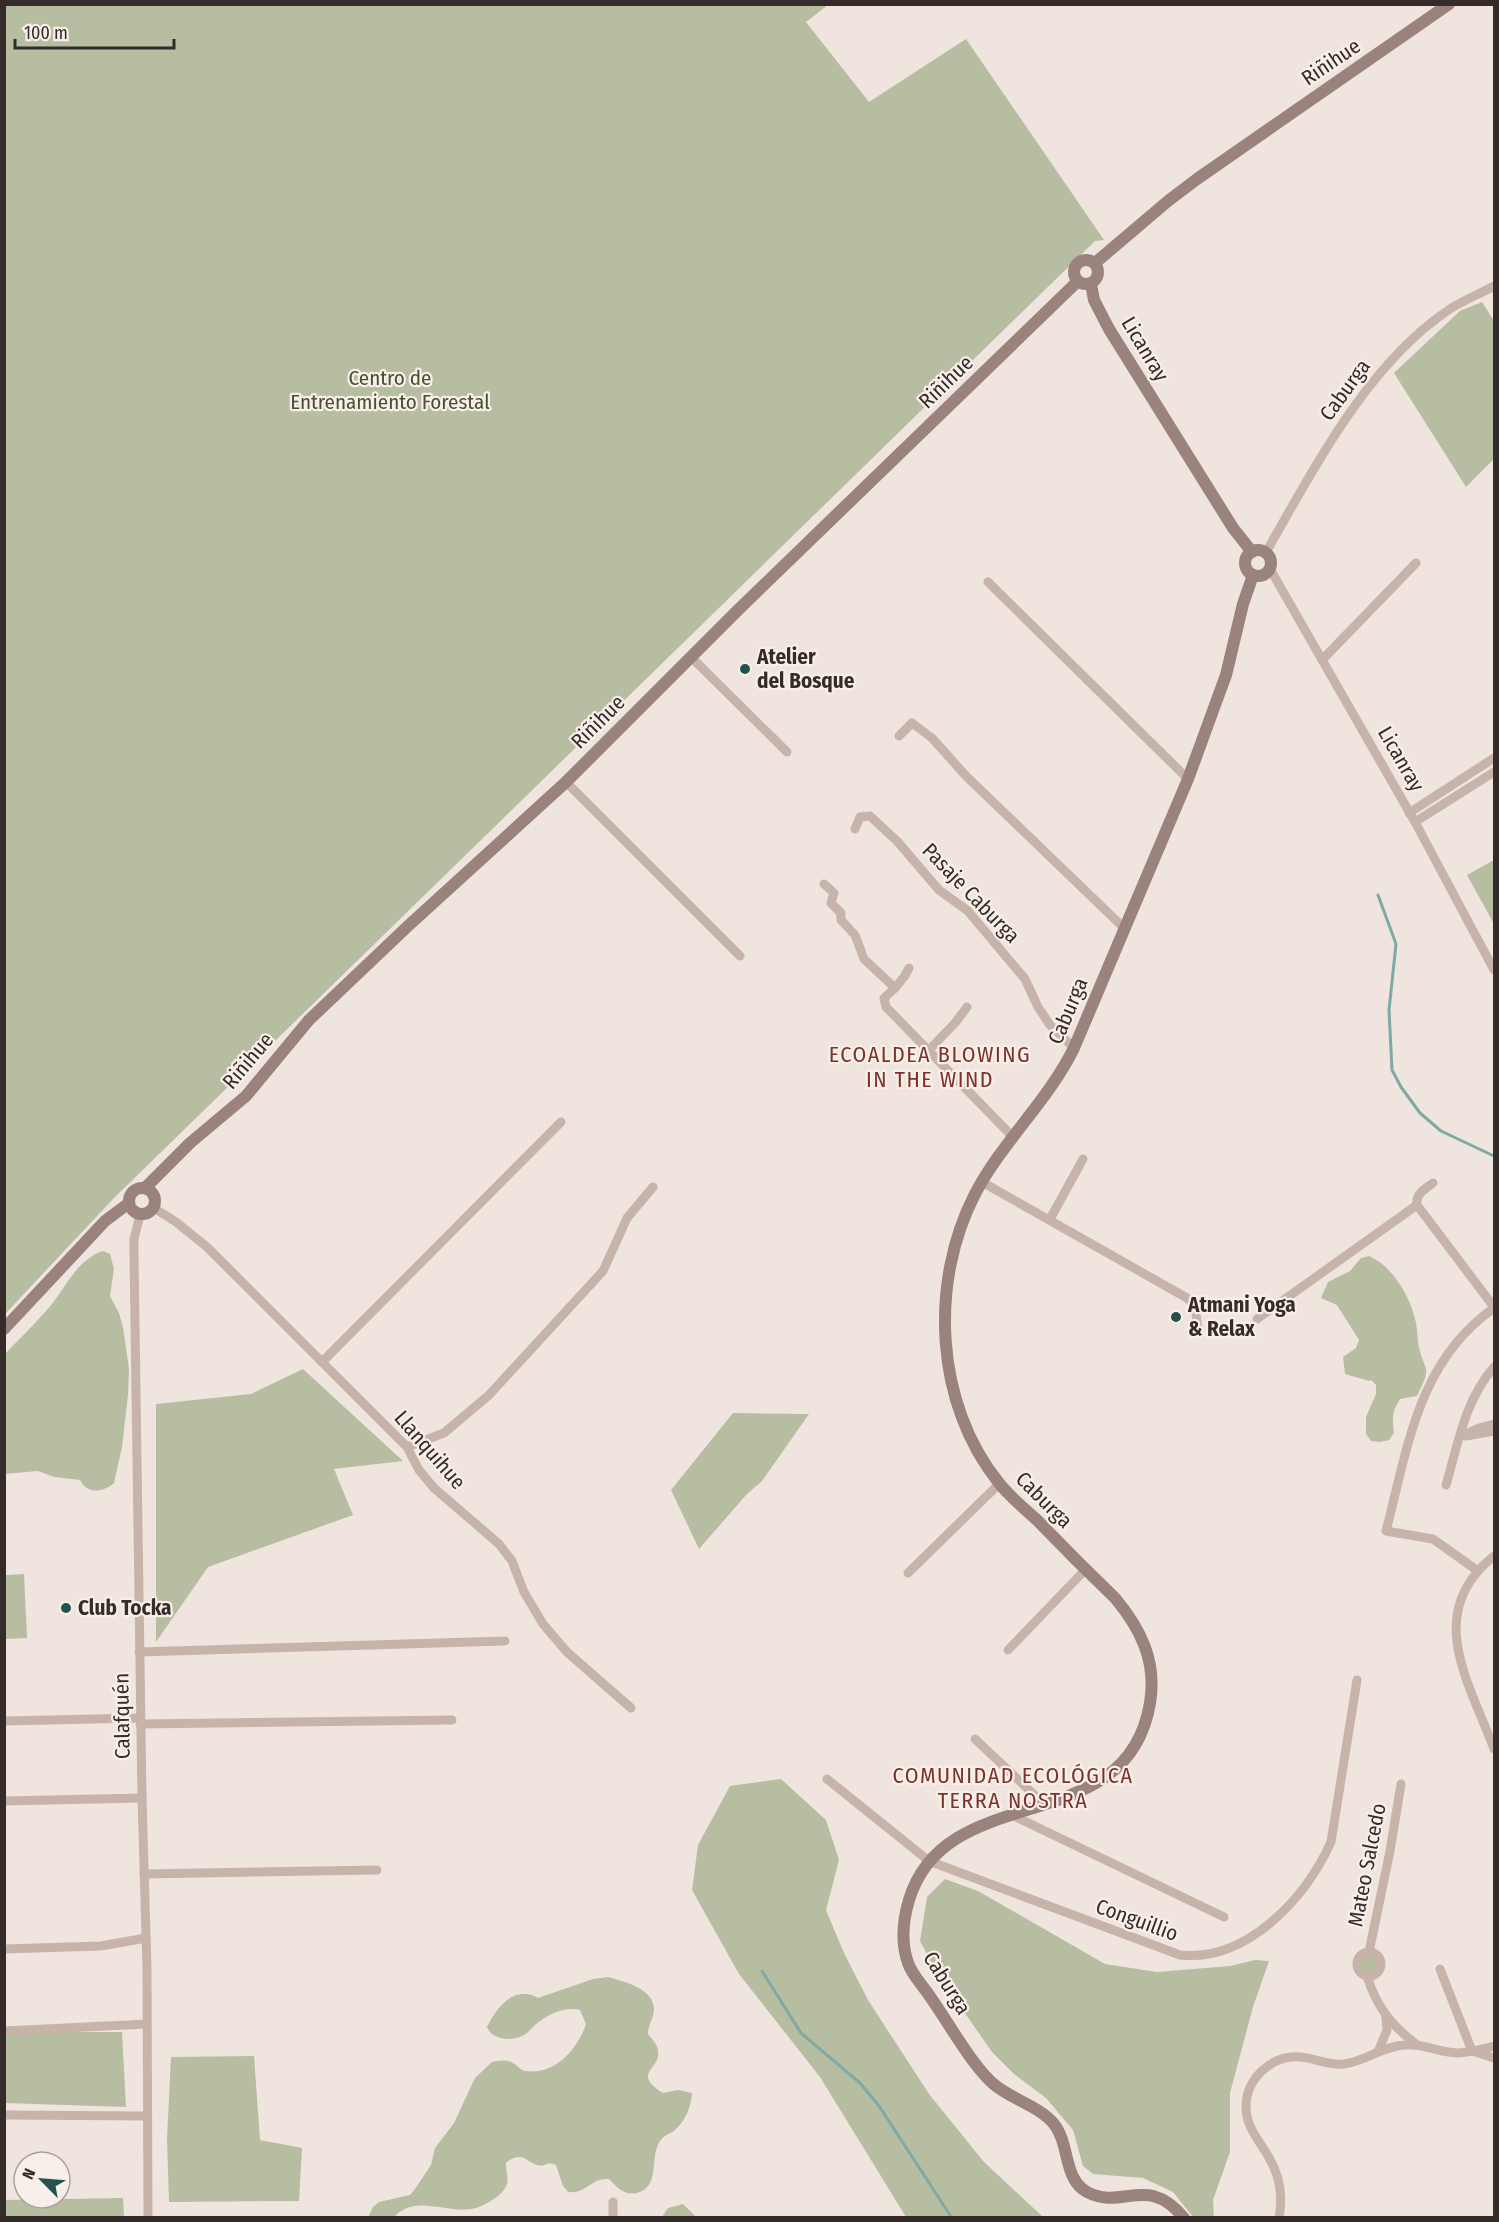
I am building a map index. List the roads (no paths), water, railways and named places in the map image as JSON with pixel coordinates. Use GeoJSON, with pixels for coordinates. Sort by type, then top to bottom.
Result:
{"type":"FeatureCollection","features":[{"type":"Feature","properties":{"kind":"street","name":"Riñihue"},"geometry":{"type":"LineString","coordinates":[[4,1329],[105,1221],[129,1203],[133,1191],[145,1188],[190,1143],[246,1096],[309,1020],[566,782],[691,657],[1078,281],[1074,272],[1077,265],[1085,260],[1095,263],[1197,179],[1449,4]]}},
{"type":"Feature","properties":{"kind":"street"},"geometry":{"type":"LineString","coordinates":[[1078,281],[1091,284],[1096,280],[1099,273],[1095,263]]}},
{"type":"Feature","properties":{"kind":"street","name":"Licanray"},"geometry":{"type":"LineString","coordinates":[[1091,284],[1094,300],[1109,329],[1233,528],[1252,552]]}},
{"type":"Feature","properties":{"kind":"street","name":"Caburga"},"geometry":{"type":"LineString","coordinates":[[1266,552],[1316,465],[1373,380],[1406,346],[1450,309],[1494,286]]}},
{"type":"Feature","properties":{"kind":"street"},"geometry":{"type":"LineString","coordinates":[[1252,552],[1259,550],[1266,552],[1270,558],[1270,569],[1261,576],[1253,575]]}},
{"type":"Feature","properties":{"kind":"street","name":"Caburga"},"geometry":{"type":"LineString","coordinates":[[1184,2217],[1170,2204],[1147,2193],[1115,2198],[1095,2195],[1083,2189],[1072,2175],[1061,2136],[1054,2124],[1045,2116],[1002,2091],[985,2076],[909,1965],[904,1942],[905,1918],[915,1883],[929,1861],[945,1845],[964,1832],[1070,1796],[1096,1784],[1116,1768],[1136,1742],[1149,1710],[1151,1669],[1139,1630],[1115,1598],[1000,1484],[979,1452],[963,1418],[952,1381],[946,1341],[945,1301],[951,1261],[961,1226],[982,1182],[1012,1136],[1058,1078],[1074,1048],[1188,779],[1226,675],[1243,604],[1253,575],[1246,566],[1247,558],[1252,552]]}},
{"type":"Feature","properties":{"kind":"street"},"geometry":{"type":"LineString","coordinates":[[1322,660],[1416,563]]}},
{"type":"Feature","properties":{"kind":"street","name":"Licanray"},"geometry":{"type":"LineString","coordinates":[[1270,569],[1410,813],[1494,970]]}},
{"type":"Feature","properties":{"kind":"street"},"geometry":{"type":"LineString","coordinates":[[988,582],[1188,779]]}},
{"type":"Feature","properties":{"kind":"street"},"geometry":{"type":"LineString","coordinates":[[691,657],[787,752]]}},
{"type":"Feature","properties":{"kind":"street"},"geometry":{"type":"LineString","coordinates":[[899,736],[912,723],[932,738],[966,776],[1124,928]]}},
{"type":"Feature","properties":{"kind":"street"},"geometry":{"type":"LineString","coordinates":[[1410,813],[1494,758]]}},
{"type":"Feature","properties":{"kind":"street"},"geometry":{"type":"LineString","coordinates":[[1415,822],[1494,772]]}},
{"type":"Feature","properties":{"kind":"street"},"geometry":{"type":"LineString","coordinates":[[566,782],[740,956]]}},
{"type":"Feature","properties":{"kind":"street","name":"Pasaje Caburga"},"geometry":{"type":"LineString","coordinates":[[855,829],[860,817],[870,816],[897,842],[939,890],[968,911],[1025,979],[1038,1007],[1050,1025],[1074,1048]]}},
{"type":"Feature","properties":{"kind":"street"},"geometry":{"type":"LineString","coordinates":[[824,884],[834,893],[831,903],[841,913],[842,920],[855,935],[864,959],[895,988]]}},
{"type":"Feature","properties":{"kind":"street"},"geometry":{"type":"LineString","coordinates":[[909,968],[895,988],[884,998],[886,1007],[1012,1136]]}},
{"type":"Feature","properties":{"kind":"street"},"geometry":{"type":"LineString","coordinates":[[928,1051],[967,1007]]}},
{"type":"Feature","properties":{"kind":"street"},"geometry":{"type":"LineString","coordinates":[[322,1362],[561,1122]]}},
{"type":"Feature","properties":{"kind":"street"},"geometry":{"type":"LineString","coordinates":[[1050,1219],[1083,1159]]}},
{"type":"Feature","properties":{"kind":"street"},"geometry":{"type":"LineString","coordinates":[[982,1182],[1187,1298],[1195,1306],[1198,1330]]}},
{"type":"Feature","properties":{"kind":"street"},"geometry":{"type":"LineString","coordinates":[[1433,1183],[1418,1195],[1417,1205],[1494,1308],[1472,1325],[1452,1347],[1426,1390],[1413,1429],[1386,1531],[1433,1539],[1478,1571]]}},
{"type":"Feature","properties":{"kind":"street"},"geometry":{"type":"LineString","coordinates":[[407,1447],[444,1433],[489,1395],[603,1271],[627,1218],[653,1187]]}},
{"type":"Feature","properties":{"kind":"street"},"geometry":{"type":"LineString","coordinates":[[129,1203],[132,1211],[140,1215],[148,1214],[154,1208],[155,1196],[145,1188]]}},
{"type":"Feature","properties":{"kind":"street"},"geometry":{"type":"LineString","coordinates":[[1257,1319],[1417,1205]]}},
{"type":"Feature","properties":{"kind":"street","name":"Llanquihue"},"geometry":{"type":"LineString","coordinates":[[154,1208],[207,1247],[407,1447],[419,1470],[435,1488],[499,1544],[512,1562],[524,1592],[549,1631],[567,1652],[631,1708]]}},
{"type":"Feature","properties":{"kind":"street","name":"Calafquén"},"geometry":{"type":"LineString","coordinates":[[140,1215],[134,1239],[134,1256],[140,1721],[146,1938],[148,2217]]}},
{"type":"Feature","properties":{"kind":"street"},"geometry":{"type":"LineString","coordinates":[[1446,1485],[1473,1398],[1494,1367]]}},
{"type":"Feature","properties":{"kind":"street"},"geometry":{"type":"LineString","coordinates":[[1461,1436],[1494,1424]]}},
{"type":"Feature","properties":{"kind":"street"},"geometry":{"type":"LineString","coordinates":[[1461,1436],[1494,1431]]}},
{"type":"Feature","properties":{"kind":"street"},"geometry":{"type":"LineString","coordinates":[[908,1573],[1000,1484]]}},
{"type":"Feature","properties":{"kind":"street"},"geometry":{"type":"LineString","coordinates":[[1494,1556],[1478,1571],[1466,1589],[1458,1610],[1456,1643],[1458,1654],[1494,1749]]}},
{"type":"Feature","properties":{"kind":"street"},"geometry":{"type":"LineString","coordinates":[[1008,1650],[1086,1569]]}},
{"type":"Feature","properties":{"kind":"street"},"geometry":{"type":"LineString","coordinates":[[139,1652],[505,1641]]}},
{"type":"Feature","properties":{"kind":"street","name":"Conguillio"},"geometry":{"type":"LineString","coordinates":[[827,1779],[929,1861],[1180,1955],[1200,1956],[1230,1949],[1249,1938],[1282,1912],[1305,1888],[1324,1858],[1331,1842],[1357,1680]]}},
{"type":"Feature","properties":{"kind":"street"},"geometry":{"type":"LineString","coordinates":[[4,1721],[452,1720]]}},
{"type":"Feature","properties":{"kind":"street"},"geometry":{"type":"LineString","coordinates":[[975,1739],[1044,1804]]}},
{"type":"Feature","properties":{"kind":"street","name":"Mateo Salcedo"},"geometry":{"type":"LineString","coordinates":[[1369,1952],[1401,1784]]}},
{"type":"Feature","properties":{"kind":"street"},"geometry":{"type":"LineString","coordinates":[[4,1801],[142,1798]]}},
{"type":"Feature","properties":{"kind":"street"},"geometry":{"type":"LineString","coordinates":[[1012,1815],[1224,1917]]}},
{"type":"Feature","properties":{"kind":"street"},"geometry":{"type":"LineString","coordinates":[[144,1874],[377,1870]]}},
{"type":"Feature","properties":{"kind":"street"},"geometry":{"type":"LineString","coordinates":[[4,1949],[101,1946],[146,1938]]}},
{"type":"Feature","properties":{"kind":"street","name":"Mateo Salcedo"},"geometry":{"type":"LineString","coordinates":[[1367,1976],[1376,1974],[1382,1964],[1377,1954],[1369,1952],[1360,1957],[1357,1964],[1359,1971],[1367,1976],[1374,1996],[1386,2016],[1416,2044]]}},
{"type":"Feature","properties":{"kind":"street"},"geometry":{"type":"LineString","coordinates":[[1440,1969],[1472,2051]]}},
{"type":"Feature","properties":{"kind":"street"},"geometry":{"type":"LineString","coordinates":[[1378,2052],[1387,2030],[1386,2016]]}},
{"type":"Feature","properties":{"kind":"street"},"geometry":{"type":"LineString","coordinates":[[4,2031],[147,2024]]}},
{"type":"Feature","properties":{"kind":"street"},"geometry":{"type":"LineString","coordinates":[[1279,2217],[1281,2191],[1277,2174],[1252,2131],[1247,2116],[1247,2100],[1252,2083],[1264,2069],[1286,2058],[1300,2057],[1342,2064],[1403,2045],[1416,2044],[1458,2053],[1494,2046]]}},
{"type":"Feature","properties":{"kind":"street"},"geometry":{"type":"LineString","coordinates":[[1472,2051],[1494,2058]]}},
{"type":"Feature","properties":{"kind":"street"},"geometry":{"type":"LineString","coordinates":[[4,2115],[146,2116]]}},
{"type":"Feature","properties":{"kind":"street"},"geometry":{"type":"LineString","coordinates":[[613,2202],[613,2217]]}},
{"type":"Feature","properties":{"kind":"waterway"},"geometry":{"type":"LineString","coordinates":[[1378,895],[1396,944],[1389,1010],[1392,1070],[1420,1113],[1441,1131],[1494,1156]]}},
{"type":"Feature","properties":{"kind":"waterway"},"geometry":{"type":"LineString","coordinates":[[762,1971],[801,2033],[860,2083],[879,2106],[952,2218]]}},
{"type":"Feature","properties":{"kind":"place","name":"Atelier del Bosque"},"geometry":{"type":"Point","coordinates":[745,669]}},
{"type":"Feature","properties":{"kind":"place","name":"Atmani Yoga & Relax"},"geometry":{"type":"Point","coordinates":[1176,1317]}},
{"type":"Feature","properties":{"kind":"place","name":"Club Tocka"},"geometry":{"type":"Point","coordinates":[66,1608]}},
{"type":"Feature","properties":{"kind":"district","name":"ECOALDEA BLOWING IN THE WIND"},"geometry":{"type":"Point","coordinates":[930,1066]}},
{"type":"Feature","properties":{"kind":"district","name":"COMUNIDAD ECOLÓGICA TERRA NOSTRA"},"geometry":{"type":"Point","coordinates":[1013,1788]}},
{"type":"Feature","properties":{"kind":"park label","name":"Centro de Entrenamiento Forestal"},"geometry":{"type":"Point","coordinates":[390,390]}}]}
